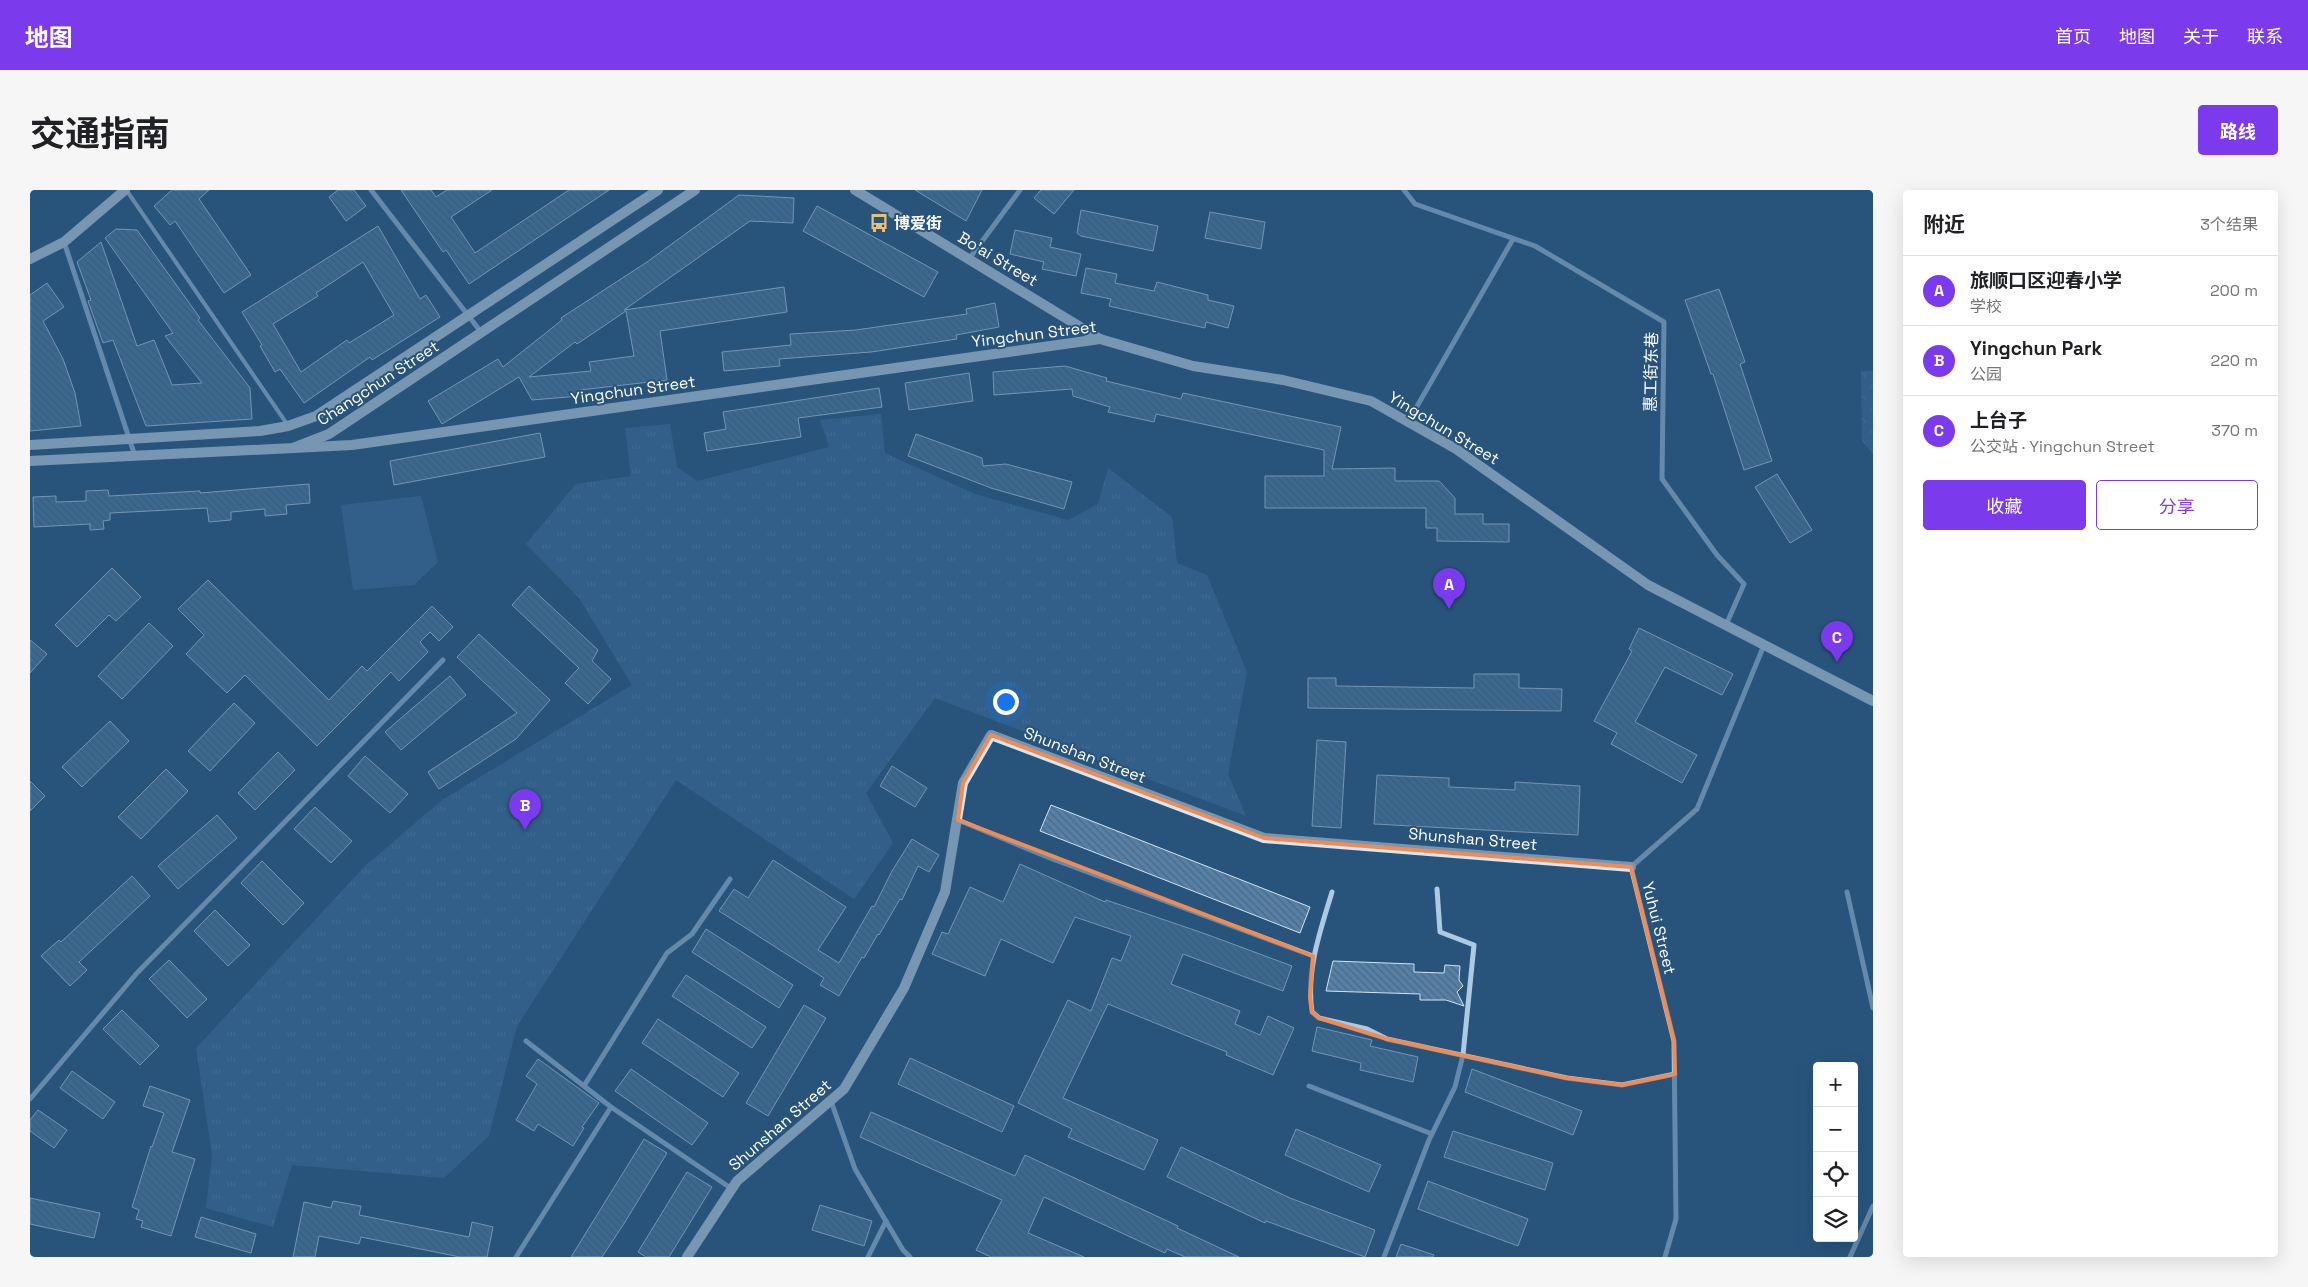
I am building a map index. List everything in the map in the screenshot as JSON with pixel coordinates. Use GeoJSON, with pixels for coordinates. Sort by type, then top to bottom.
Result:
{"type":"FeatureCollection","features":[{"type":"Feature","properties":{"kind":"street"},"geometry":{"type":"LineString","coordinates":[[30,259],[64,242],[126,190]]}},
{"type":"Feature","properties":{"kind":"street"},"geometry":{"type":"LineString","coordinates":[[371,190],[481,333]]}},
{"type":"Feature","properties":{"kind":"street","name":"Changchun Street"},"geometry":{"type":"LineString","coordinates":[[30,445],[260,431],[288,426],[316,416],[658,190]]}},
{"type":"Feature","properties":{"kind":"street","name":"Changchun Street"},"geometry":{"type":"LineString","coordinates":[[30,461],[293,448],[329,434],[695,190]]}},
{"type":"Feature","properties":{"kind":"street","name":"Bo'ai Street"},"geometry":{"type":"LineString","coordinates":[[855,190],[1100,339]]}},
{"type":"Feature","properties":{"kind":"street"},"geometry":{"type":"LineString","coordinates":[[968,258],[1020,190]]}},
{"type":"Feature","properties":{"kind":"street","name":"惠工街东巷"},"geometry":{"type":"LineString","coordinates":[[1404,190],[1415,204],[1535,246],[1664,322],[1662,479],[1717,555],[1744,584],[1726,625]]}},
{"type":"Feature","properties":{"kind":"street"},"geometry":{"type":"LineString","coordinates":[[1408,422],[1513,238]]}},
{"type":"Feature","properties":{"kind":"street"},"geometry":{"type":"LineString","coordinates":[[64,242],[135,456]]}},
{"type":"Feature","properties":{"kind":"street","name":"Yingchun Street"},"geometry":{"type":"LineString","coordinates":[[293,448],[352,445],[1100,339],[1193,366],[1283,380],[1371,401],[1456,448],[1648,585],[1873,701]]}},
{"type":"Feature","properties":{"kind":"street","name":"Yuhui Street"},"geometry":{"type":"LineString","coordinates":[[1664,1257],[1676,1218],[1674,1040],[1632,867],[1697,809],[1764,644]]}},
{"type":"Feature","properties":{"kind":"street"},"geometry":{"type":"LineString","coordinates":[[30,1099],[137,973],[442,660]]}},
{"type":"Feature","properties":{"kind":"street","name":"Shunshan Street"},"geometry":{"type":"LineString","coordinates":[[687,1257],[737,1181],[844,1089],[904,988],[945,892],[963,783],[991,735],[1264,838],[1632,867]]}},
{"type":"Feature","properties":{"kind":"street"},"geometry":{"type":"LineString","coordinates":[[958,820],[1050,858],[1313,956]]}},
{"type":"Feature","properties":{"kind":"street"},"geometry":{"type":"LineString","coordinates":[[584,1086],[667,953],[692,934],[730,879]]}},
{"type":"Feature","properties":{"kind":"street"},"geometry":{"type":"LineString","coordinates":[[1384,1257],[1432,1134],[1455,1087],[1463,1055],[1474,945],[1440,932],[1437,889]]}},
{"type":"Feature","properties":{"kind":"street"},"geometry":{"type":"LineString","coordinates":[[1332,892],[1313,956],[1310,997],[1312,1012],[1319,1018],[1367,1029],[1387,1038],[1568,1078],[1622,1085],[1675,1074]]}},
{"type":"Feature","properties":{"kind":"street"},"geometry":{"type":"LineString","coordinates":[[1848,892],[1873,1008]]}},
{"type":"Feature","properties":{"kind":"street"},"geometry":{"type":"LineString","coordinates":[[526,1041],[611,1107],[732,1189]]}},
{"type":"Feature","properties":{"kind":"street"},"geometry":{"type":"LineString","coordinates":[[1309,1086],[1432,1134]]}},
{"type":"Feature","properties":{"kind":"street"},"geometry":{"type":"LineString","coordinates":[[831,1101],[855,1169],[903,1250],[910,1257]]}},
{"type":"Feature","properties":{"kind":"street"},"geometry":{"type":"LineString","coordinates":[[516,1257],[611,1107]]}},
{"type":"Feature","properties":{"kind":"street"},"geometry":{"type":"LineString","coordinates":[[1850,1257],[1873,1206]]}},
{"type":"Feature","properties":{"kind":"street"},"geometry":{"type":"LineString","coordinates":[[868,1257],[886,1221]]}},
{"type":"Feature","properties":{"kind":"lane"},"geometry":{"type":"LineString","coordinates":[[126,190],[288,426]]}},
{"type":"Feature","properties":{"kind":"highlighted area"},"geometry":{"type":"Polygon","coordinates":[[[991,735],[1264,838],[1631,867],[1674,1041],[1675,1074],[1622,1085],[1567,1078],[1387,1039],[1319,1018],[1312,1012],[1310,997],[1313,956],[958,820],[963,783],[991,735]]]}},
{"type":"Feature","properties":{"kind":"green space"},"geometry":{"type":"Polygon","coordinates":[[[1861,371],[1873,371],[1873,454],[1862,441],[1861,371]]]}},
{"type":"Feature","properties":{"kind":"green space"},"geometry":{"type":"Polygon","coordinates":[[[881,414],[885,453],[975,494],[1068,520],[1098,504],[1108,468],[1172,517],[1177,563],[1207,575],[1247,672],[1228,774],[1246,816],[935,698],[866,793],[893,843],[854,899],[676,780],[517,1026],[489,1136],[444,1178],[292,1165],[273,1227],[206,1208],[212,1155],[196,1048],[365,866],[442,800],[632,685],[579,598],[526,544],[576,484],[631,476],[625,428],[670,424],[677,467],[698,481],[829,447],[820,420],[881,414]]]}},
{"type":"Feature","properties":{"kind":"green space"},"geometry":{"type":"Polygon","coordinates":[[[421,496],[438,562],[414,585],[353,590],[341,505],[421,496]]]}},
{"type":"Feature","properties":{"kind":"building"},"geometry":{"type":"Polygon","coordinates":[[[172,190],[209,190],[199,199],[251,275],[224,293],[175,221],[170,225],[154,206],[172,190]]]}},
{"type":"Feature","properties":{"kind":"building"},"geometry":{"type":"Polygon","coordinates":[[[338,190],[354,190],[366,206],[346,221],[329,197],[338,190]]]}},
{"type":"Feature","properties":{"kind":"building"},"geometry":{"type":"Polygon","coordinates":[[[401,190],[431,190],[436,197],[447,190],[492,190],[451,217],[475,253],[569,190],[609,190],[469,284],[446,250],[443,252],[401,190]]]}},
{"type":"Feature","properties":{"kind":"building"},"geometry":{"type":"Polygon","coordinates":[[[915,190],[982,190],[966,221],[915,190]]]}},
{"type":"Feature","properties":{"kind":"building"},"geometry":{"type":"Polygon","coordinates":[[[1041,190],[1074,190],[1054,214],[1034,198],[1041,190]]]}},
{"type":"Feature","properties":{"kind":"building"},"geometry":{"type":"Polygon","coordinates":[[[739,195],[794,198],[793,223],[750,221],[624,310],[784,287],[787,312],[660,331],[667,380],[580,390],[580,396],[532,400],[519,377],[442,424],[428,401],[498,359],[503,367],[562,320],[561,318],[647,262],[739,195]],[[626,311],[577,344],[575,342],[529,377],[591,371],[589,362],[634,356],[626,311]]]}},
{"type":"Feature","properties":{"kind":"building"},"geometry":{"type":"Polygon","coordinates":[[[817,206],[938,272],[924,297],[803,231],[817,206]]]}},
{"type":"Feature","properties":{"kind":"building"},"geometry":{"type":"Polygon","coordinates":[[[1081,210],[1158,226],[1153,251],[1081,236],[1077,233],[1081,210]]]}},
{"type":"Feature","properties":{"kind":"building"},"geometry":{"type":"Polygon","coordinates":[[[1210,212],[1265,222],[1261,249],[1205,238],[1210,212]]]}},
{"type":"Feature","properties":{"kind":"building"},"geometry":{"type":"Polygon","coordinates":[[[378,226],[420,299],[426,295],[440,317],[372,360],[370,357],[304,403],[280,369],[275,372],[260,346],[262,345],[242,312],[378,226]],[[363,262],[316,293],[318,296],[273,324],[301,372],[347,340],[349,343],[394,315],[363,262]]]}},
{"type":"Feature","properties":{"kind":"building"},"geometry":{"type":"Polygon","coordinates":[[[116,229],[137,230],[200,318],[198,320],[250,388],[252,419],[146,426],[113,340],[103,343],[88,301],[91,300],[77,262],[101,242],[137,346],[154,340],[172,385],[202,383],[165,336],[173,333],[105,238],[116,229]]]}},
{"type":"Feature","properties":{"kind":"building"},"geometry":{"type":"Polygon","coordinates":[[[1015,230],[1052,238],[1050,247],[1081,254],[1076,276],[1042,269],[1044,262],[1010,254],[1015,230]]]}},
{"type":"Feature","properties":{"kind":"building"},"geometry":{"type":"Polygon","coordinates":[[[1086,268],[1117,274],[1115,283],[1154,291],[1157,282],[1208,295],[1208,300],[1234,306],[1228,328],[1206,322],[1205,328],[1109,306],[1111,299],[1081,293],[1086,268]]]}},
{"type":"Feature","properties":{"kind":"building"},"geometry":{"type":"Polygon","coordinates":[[[47,283],[64,307],[43,321],[63,359],[75,393],[81,426],[30,431],[30,295],[47,283]]]}},
{"type":"Feature","properties":{"kind":"building"},"geometry":{"type":"Polygon","coordinates":[[[1719,289],[1745,362],[1740,364],[1772,461],[1744,470],[1713,374],[1711,374],[1685,300],[1719,289]]]}},
{"type":"Feature","properties":{"kind":"building"},"geometry":{"type":"Polygon","coordinates":[[[995,303],[999,327],[956,335],[957,339],[871,352],[779,359],[780,366],[724,371],[722,352],[791,345],[790,334],[856,330],[967,314],[966,309],[995,303]]]}},
{"type":"Feature","properties":{"kind":"building"},"geometry":{"type":"Polygon","coordinates":[[[1065,366],[1107,378],[1106,381],[1181,399],[1183,393],[1341,427],[1332,469],[1395,468],[1395,481],[1439,481],[1455,498],[1455,514],[1483,514],[1483,524],[1509,524],[1509,542],[1437,541],[1437,528],[1426,528],[1426,508],[1265,508],[1265,476],[1324,476],[1324,450],[1156,414],[1154,422],[1108,412],[1110,407],[1073,396],[1072,389],[994,395],[993,372],[1065,366]]]}},
{"type":"Feature","properties":{"kind":"building"},"geometry":{"type":"Polygon","coordinates":[[[969,373],[973,401],[909,410],[905,383],[969,373]]]}},
{"type":"Feature","properties":{"kind":"building"},"geometry":{"type":"Polygon","coordinates":[[[879,388],[882,407],[798,418],[801,437],[707,451],[704,433],[726,429],[723,412],[879,388]]]}},
{"type":"Feature","properties":{"kind":"building"},"geometry":{"type":"Polygon","coordinates":[[[540,433],[545,457],[394,485],[390,461],[540,433]]]}},
{"type":"Feature","properties":{"kind":"building"},"geometry":{"type":"Polygon","coordinates":[[[916,434],[982,458],[983,466],[1006,464],[1072,482],[1064,509],[991,488],[908,456],[916,434]]]}},
{"type":"Feature","properties":{"kind":"building"},"geometry":{"type":"Polygon","coordinates":[[[1777,474],[1812,530],[1790,543],[1755,487],[1777,474]]]}},
{"type":"Feature","properties":{"kind":"building"},"geometry":{"type":"Polygon","coordinates":[[[309,484],[310,503],[286,505],[287,514],[265,516],[265,509],[231,512],[231,520],[209,522],[207,508],[110,513],[110,520],[103,521],[104,529],[90,530],[90,524],[34,527],[33,497],[56,496],[56,502],[86,501],[86,491],[108,490],[109,496],[200,491],[200,493],[309,484]]]}},
{"type":"Feature","properties":{"kind":"building"},"geometry":{"type":"Polygon","coordinates":[[[112,568],[141,597],[116,621],[109,615],[77,647],[55,625],[112,568]]]}},
{"type":"Feature","properties":{"kind":"building"},"geometry":{"type":"Polygon","coordinates":[[[208,580],[329,700],[362,666],[367,671],[432,606],[453,627],[439,641],[430,632],[420,642],[428,652],[399,681],[391,672],[317,746],[245,675],[227,693],[186,654],[204,635],[178,609],[208,580]]]}},
{"type":"Feature","properties":{"kind":"building"},"geometry":{"type":"Polygon","coordinates":[[[529,586],[598,650],[592,661],[611,679],[588,704],[565,683],[579,668],[512,605],[529,586]]]}},
{"type":"Feature","properties":{"kind":"building"},"geometry":{"type":"Polygon","coordinates":[[[149,623],[173,646],[122,699],[98,676],[149,623]]]}},
{"type":"Feature","properties":{"kind":"building"},"geometry":{"type":"Polygon","coordinates":[[[1639,628],[1733,674],[1722,695],[1665,667],[1635,722],[1697,755],[1682,783],[1611,744],[1617,733],[1594,721],[1632,651],[1629,649],[1639,628]]]}},
{"type":"Feature","properties":{"kind":"building"},"geometry":{"type":"Polygon","coordinates":[[[479,634],[550,700],[516,739],[439,789],[428,772],[517,713],[457,657],[479,634]]]}},
{"type":"Feature","properties":{"kind":"building"},"geometry":{"type":"Polygon","coordinates":[[[30,640],[47,654],[30,673],[30,640]]]}},
{"type":"Feature","properties":{"kind":"building"},"geometry":{"type":"Polygon","coordinates":[[[1474,674],[1519,674],[1519,688],[1562,689],[1561,711],[1308,708],[1308,678],[1336,678],[1336,686],[1474,688],[1474,674]]]}},
{"type":"Feature","properties":{"kind":"building"},"geometry":{"type":"Polygon","coordinates":[[[450,676],[466,695],[401,750],[385,732],[450,676]]]}},
{"type":"Feature","properties":{"kind":"building"},"geometry":{"type":"Polygon","coordinates":[[[234,703],[255,723],[210,771],[188,751],[234,703]]]}},
{"type":"Feature","properties":{"kind":"building"},"geometry":{"type":"Polygon","coordinates":[[[110,721],[129,741],[82,787],[62,767],[110,721]]]}},
{"type":"Feature","properties":{"kind":"building"},"geometry":{"type":"Polygon","coordinates":[[[1317,740],[1346,742],[1341,828],[1312,826],[1317,740]]]}},
{"type":"Feature","properties":{"kind":"building"},"geometry":{"type":"Polygon","coordinates":[[[278,752],[295,770],[255,810],[238,793],[278,752]]]}},
{"type":"Feature","properties":{"kind":"building"},"geometry":{"type":"Polygon","coordinates":[[[365,756],[408,794],[390,813],[348,776],[365,756]]]}},
{"type":"Feature","properties":{"kind":"building"},"geometry":{"type":"Polygon","coordinates":[[[892,766],[927,788],[915,807],[880,786],[892,766]]]}},
{"type":"Feature","properties":{"kind":"building"},"geometry":{"type":"Polygon","coordinates":[[[166,769],[188,791],[141,839],[118,817],[166,769]]]}},
{"type":"Feature","properties":{"kind":"building"},"geometry":{"type":"Polygon","coordinates":[[[1377,775],[1449,778],[1449,787],[1515,790],[1515,782],[1580,786],[1578,835],[1374,824],[1377,775]]]}},
{"type":"Feature","properties":{"kind":"building"},"geometry":{"type":"Polygon","coordinates":[[[30,781],[45,796],[30,811],[30,781]]]}},
{"type":"Feature","properties":{"kind":"building"},"geometry":{"type":"Polygon","coordinates":[[[1051,805],[1310,907],[1300,933],[1040,831],[1051,805]]]}},
{"type":"Feature","properties":{"kind":"building"},"geometry":{"type":"Polygon","coordinates":[[[315,807],[352,841],[331,863],[294,829],[315,807]]]}},
{"type":"Feature","properties":{"kind":"building"},"geometry":{"type":"Polygon","coordinates":[[[217,815],[237,838],[178,889],[158,866],[217,815]]]}},
{"type":"Feature","properties":{"kind":"building"},"geometry":{"type":"Polygon","coordinates":[[[912,839],[939,855],[929,872],[918,866],[902,900],[900,899],[839,996],[820,985],[824,978],[719,911],[734,889],[748,898],[773,860],[846,907],[818,950],[839,963],[872,906],[874,907],[892,871],[912,839]]]}},
{"type":"Feature","properties":{"kind":"building"},"geometry":{"type":"Polygon","coordinates":[[[262,861],[304,903],[283,925],[241,883],[262,861]]]}},
{"type":"Feature","properties":{"kind":"building"},"geometry":{"type":"Polygon","coordinates":[[[1020,864],[1105,902],[1106,900],[1203,933],[1292,966],[1283,991],[1183,954],[1171,984],[1240,1011],[1235,1024],[1260,1035],[1268,1016],[1294,1028],[1273,1075],[1226,1055],[1227,1052],[1108,1004],[1063,1098],[1158,1140],[1144,1170],[1068,1137],[1072,1129],[1018,1103],[1068,1000],[1091,1011],[1112,958],[1121,961],[1131,936],[1075,917],[1053,963],[1001,939],[985,976],[932,954],[942,932],[948,934],[970,887],[1003,902],[1020,864]]]}},
{"type":"Feature","properties":{"kind":"building"},"geometry":{"type":"Polygon","coordinates":[[[132,876],[150,896],[79,962],[87,970],[70,986],[41,956],[59,940],[61,942],[132,876]]]}},
{"type":"Feature","properties":{"kind":"building"},"geometry":{"type":"Polygon","coordinates":[[[215,910],[250,945],[228,966],[194,931],[215,910]]]}},
{"type":"Feature","properties":{"kind":"building"},"geometry":{"type":"Polygon","coordinates":[[[706,929],[793,985],[779,1008],[692,952],[706,929]]]}},
{"type":"Feature","properties":{"kind":"building"},"geometry":{"type":"Polygon","coordinates":[[[169,960],[207,999],[187,1018],[149,979],[169,960]]]}},
{"type":"Feature","properties":{"kind":"building"},"geometry":{"type":"Polygon","coordinates":[[[1333,961],[1414,964],[1414,972],[1444,973],[1445,965],[1460,966],[1459,980],[1463,986],[1457,992],[1464,1006],[1446,1000],[1420,1000],[1420,994],[1326,991],[1333,961]]]}},
{"type":"Feature","properties":{"kind":"building"},"geometry":{"type":"Polygon","coordinates":[[[686,975],[766,1027],[752,1048],[672,996],[686,975]]]}},
{"type":"Feature","properties":{"kind":"building"},"geometry":{"type":"Polygon","coordinates":[[[804,1005],[826,1018],[768,1116],[746,1103],[804,1005]]]}},
{"type":"Feature","properties":{"kind":"building"},"geometry":{"type":"Polygon","coordinates":[[[122,1010],[159,1046],[140,1065],[103,1029],[122,1010]]]}},
{"type":"Feature","properties":{"kind":"building"},"geometry":{"type":"Polygon","coordinates":[[[658,1019],[739,1073],[723,1097],[642,1043],[658,1019]]]}},
{"type":"Feature","properties":{"kind":"building"},"geometry":{"type":"Polygon","coordinates":[[[1317,1027],[1372,1040],[1370,1046],[1418,1057],[1413,1082],[1360,1070],[1361,1063],[1312,1051],[1317,1027]]]}},
{"type":"Feature","properties":{"kind":"building"},"geometry":{"type":"Polygon","coordinates":[[[910,1058],[1014,1106],[1002,1132],[898,1084],[910,1058]]]}},
{"type":"Feature","properties":{"kind":"building"},"geometry":{"type":"Polygon","coordinates":[[[538,1059],[599,1103],[582,1127],[584,1128],[573,1146],[538,1124],[534,1131],[516,1120],[537,1084],[526,1076],[538,1059]]]}},
{"type":"Feature","properties":{"kind":"building"},"geometry":{"type":"Polygon","coordinates":[[[631,1069],[708,1123],[692,1145],[615,1091],[631,1069]]]}},
{"type":"Feature","properties":{"kind":"building"},"geometry":{"type":"Polygon","coordinates":[[[1472,1069],[1582,1111],[1573,1135],[1465,1092],[1472,1069]]]}},
{"type":"Feature","properties":{"kind":"building"},"geometry":{"type":"Polygon","coordinates":[[[72,1071],[115,1102],[103,1119],[60,1088],[72,1071]]]}},
{"type":"Feature","properties":{"kind":"building"},"geometry":{"type":"Polygon","coordinates":[[[150,1086],[190,1100],[172,1152],[195,1159],[171,1236],[141,1227],[143,1221],[136,1219],[139,1210],[132,1207],[151,1146],[164,1113],[143,1106],[150,1086]]]}},
{"type":"Feature","properties":{"kind":"building"},"geometry":{"type":"Polygon","coordinates":[[[38,1110],[67,1130],[54,1148],[30,1131],[30,1120],[38,1110]]]}},
{"type":"Feature","properties":{"kind":"building"},"geometry":{"type":"Polygon","coordinates":[[[871,1112],[1015,1176],[1025,1155],[1178,1226],[1177,1228],[1239,1257],[1185,1257],[1167,1249],[1165,1253],[1044,1197],[1028,1233],[1084,1257],[991,1257],[976,1250],[1002,1200],[860,1137],[871,1112]]]}},
{"type":"Feature","properties":{"kind":"building"},"geometry":{"type":"Polygon","coordinates":[[[1296,1129],[1381,1165],[1369,1192],[1285,1155],[1296,1129]]]}},
{"type":"Feature","properties":{"kind":"building"},"geometry":{"type":"Polygon","coordinates":[[[1453,1131],[1553,1163],[1545,1190],[1444,1157],[1453,1131]]]}},
{"type":"Feature","properties":{"kind":"building"},"geometry":{"type":"Polygon","coordinates":[[[644,1139],[667,1153],[625,1222],[602,1257],[571,1257],[644,1139]]]}},
{"type":"Feature","properties":{"kind":"building"},"geometry":{"type":"Polygon","coordinates":[[[1181,1147],[1290,1198],[1375,1230],[1365,1257],[1266,1221],[1265,1223],[1167,1177],[1181,1147]]]}},
{"type":"Feature","properties":{"kind":"building"},"geometry":{"type":"Polygon","coordinates":[[[687,1172],[712,1187],[669,1257],[646,1257],[638,1252],[687,1172]]]}},
{"type":"Feature","properties":{"kind":"building"},"geometry":{"type":"Polygon","coordinates":[[[1428,1181],[1528,1219],[1518,1246],[1418,1209],[1428,1181]]]}},
{"type":"Feature","properties":{"kind":"building"},"geometry":{"type":"Polygon","coordinates":[[[30,1198],[100,1213],[94,1238],[30,1224],[30,1198]]]}},
{"type":"Feature","properties":{"kind":"building"},"geometry":{"type":"Polygon","coordinates":[[[333,1201],[361,1206],[359,1215],[469,1237],[472,1222],[493,1227],[487,1257],[460,1257],[361,1237],[359,1244],[319,1236],[315,1257],[293,1257],[304,1202],[331,1208],[333,1201]]]}},
{"type":"Feature","properties":{"kind":"building"},"geometry":{"type":"Polygon","coordinates":[[[820,1205],[872,1221],[864,1246],[812,1230],[820,1205]]]}},
{"type":"Feature","properties":{"kind":"building"},"geometry":{"type":"Polygon","coordinates":[[[201,1217],[256,1234],[251,1253],[195,1237],[201,1217]]]}},
{"type":"Feature","properties":{"kind":"building"},"geometry":{"type":"Polygon","coordinates":[[[1401,1244],[1434,1255],[1433,1257],[1396,1257],[1401,1244]]]}},
{"type":"Feature","properties":{"kind":"place","name":"博爱街"},"geometry":{"type":"Point","coordinates":[879,223]}},
{"type":"Feature","properties":{"kind":"place","name":"旅顺口区迎春小学"},"geometry":{"type":"Point","coordinates":[1449,609]}},
{"type":"Feature","properties":{"kind":"place","name":"上台子"},"geometry":{"type":"Point","coordinates":[1837,662]}},
{"type":"Feature","properties":{"kind":"place","name":"Yingchun Park"},"geometry":{"type":"Point","coordinates":[525,830]}}]}
